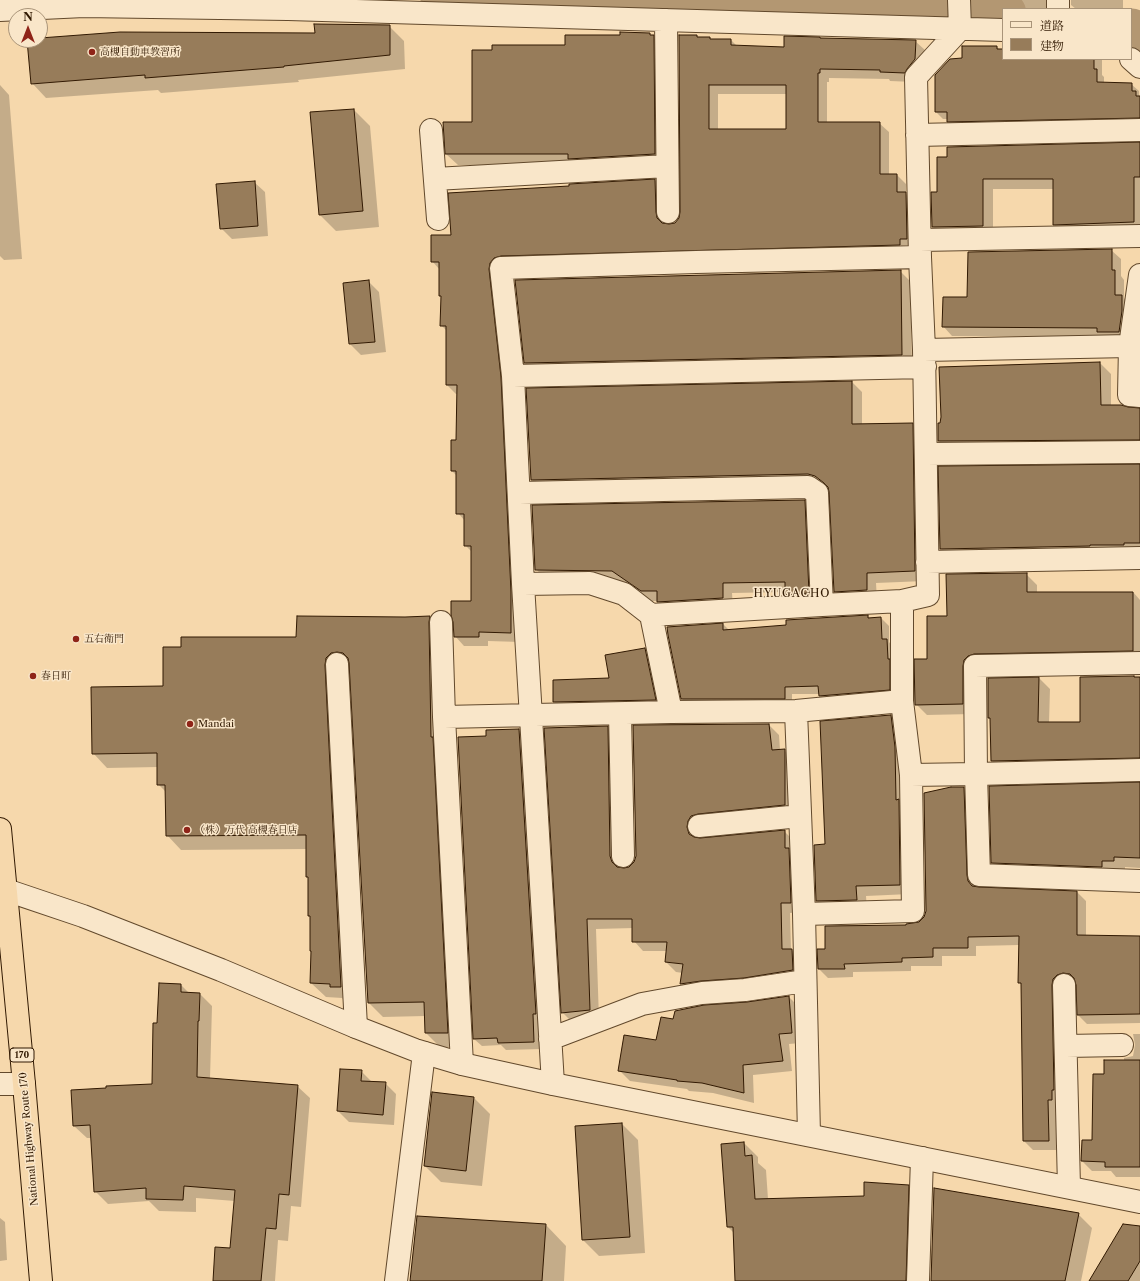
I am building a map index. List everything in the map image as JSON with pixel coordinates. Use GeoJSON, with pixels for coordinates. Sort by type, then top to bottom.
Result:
{"type":"FeatureCollection","features":[{"type":"Feature","properties":{"kind":"highway","name":"National Highway Route 170"},"geometry":{"type":"LineString","coordinates":[[0,829],[3,889],[24,1084],[41,1281]]}},
{"type":"Feature","properties":{"kind":"street"},"geometry":{"type":"LineString","coordinates":[[0,10],[99,6],[280,9],[666,20],[960,14],[1002,30]]}},
{"type":"Feature","properties":{"kind":"street"},"geometry":{"type":"LineString","coordinates":[[650,615],[902,601],[928,595],[924,358],[916,77],[960,14]]}},
{"type":"Feature","properties":{"kind":"street"},"geometry":{"type":"LineString","coordinates":[[666,20],[668,212]]}},
{"type":"Feature","properties":{"kind":"street"},"geometry":{"type":"LineString","coordinates":[[1132,60],[1140,67]]}},
{"type":"Feature","properties":{"kind":"street"},"geometry":{"type":"LineString","coordinates":[[431,130],[438,219]]}},
{"type":"Feature","properties":{"kind":"street"},"geometry":{"type":"LineString","coordinates":[[917,135],[1140,130]]}},
{"type":"Feature","properties":{"kind":"street"},"geometry":{"type":"LineString","coordinates":[[435,179],[668,166]]}},
{"type":"Feature","properties":{"kind":"street"},"geometry":{"type":"LineString","coordinates":[[553,1084],[523,584],[513,376],[501,268],[688,262],[1140,236]]}},
{"type":"Feature","properties":{"kind":"street"},"geometry":{"type":"LineString","coordinates":[[1140,275],[1130,346],[1129,395],[1140,396]]}},
{"type":"Feature","properties":{"kind":"street"},"geometry":{"type":"LineString","coordinates":[[513,376],[924,358],[1130,346]]}},
{"type":"Feature","properties":{"kind":"street"},"geometry":{"type":"LineString","coordinates":[[926,454],[1140,452]]}},
{"type":"Feature","properties":{"kind":"street"},"geometry":{"type":"LineString","coordinates":[[518,493],[808,487],[817,493],[822,606]]}},
{"type":"Feature","properties":{"kind":"street"},"geometry":{"type":"LineString","coordinates":[[927,562],[1140,558]]}},
{"type":"Feature","properties":{"kind":"street"},"geometry":{"type":"LineString","coordinates":[[523,584],[590,583],[624,594],[650,615],[671,712]]}},
{"type":"Feature","properties":{"kind":"street"},"geometry":{"type":"LineString","coordinates":[[804,914],[913,911],[911,775],[902,701],[902,601]]}},
{"type":"Feature","properties":{"kind":"street"},"geometry":{"type":"LineString","coordinates":[[441,622],[444,718],[462,1064]]}},
{"type":"Feature","properties":{"kind":"street"},"geometry":{"type":"LineString","coordinates":[[1140,663],[975,666],[979,875],[1140,881]]}},
{"type":"Feature","properties":{"kind":"street"},"geometry":{"type":"LineString","coordinates":[[338,664],[356,1027]]}},
{"type":"Feature","properties":{"kind":"street"},"geometry":{"type":"LineString","coordinates":[[444,718],[671,712],[796,711],[902,701]]}},
{"type":"Feature","properties":{"kind":"street"},"geometry":{"type":"LineString","coordinates":[[796,711],[804,914],[809,1135]]}},
{"type":"Feature","properties":{"kind":"street"},"geometry":{"type":"LineString","coordinates":[[620,714],[624,856]]}},
{"type":"Feature","properties":{"kind":"street"},"geometry":{"type":"LineString","coordinates":[[911,775],[1140,770]]}},
{"type":"Feature","properties":{"kind":"street"},"geometry":{"type":"LineString","coordinates":[[698,826],[800,816]]}},
{"type":"Feature","properties":{"kind":"street"},"geometry":{"type":"LineString","coordinates":[[3,889],[83,916],[221,970],[356,1027],[424,1053],[462,1064],[553,1084],[1140,1202]]}},
{"type":"Feature","properties":{"kind":"street"},"geometry":{"type":"LineString","coordinates":[[550,1039],[642,1004],[702,993],[745,990],[805,981]]}},
{"type":"Feature","properties":{"kind":"street"},"geometry":{"type":"LineString","coordinates":[[1064,985],[1069,1187]]}},
{"type":"Feature","properties":{"kind":"street"},"geometry":{"type":"LineString","coordinates":[[1066,1046],[1122,1045]]}},
{"type":"Feature","properties":{"kind":"street"},"geometry":{"type":"LineString","coordinates":[[396,1281],[424,1053]]}},
{"type":"Feature","properties":{"kind":"street"},"geometry":{"type":"LineString","coordinates":[[0,1084],[24,1084]]}},
{"type":"Feature","properties":{"kind":"street"},"geometry":{"type":"LineString","coordinates":[[918,1281],[922,1158]]}},
{"type":"Feature","properties":{"kind":"building"},"geometry":{"type":"Polygon","coordinates":[[[314,24],[390,25],[390,55],[284,67],[145,78],[145,75],[31,84],[28,48],[48,48],[48,37],[120,32],[315,33],[314,24]]]}},
{"type":"Feature","properties":{"kind":"building"},"geometry":{"type":"Polygon","coordinates":[[[620,32],[650,33],[650,35],[654,35],[655,154],[568,159],[568,154],[445,154],[443,122],[472,122],[472,50],[492,50],[492,45],[565,45],[565,35],[620,35],[620,32]]]}},
{"type":"Feature","properties":{"kind":"building"},"geometry":{"type":"Polygon","coordinates":[[[679,35],[697,35],[697,37],[710,37],[710,39],[731,39],[731,45],[784,47],[784,36],[916,40],[915,59],[905,73],[880,72],[880,70],[820,69],[820,73],[818,73],[818,122],[880,122],[880,174],[897,174],[897,192],[906,192],[907,239],[900,239],[900,245],[501,256],[494,258],[490,263],[489,269],[501,377],[511,592],[511,633],[479,632],[479,637],[454,637],[451,601],[471,601],[471,546],[464,546],[464,514],[456,514],[456,471],[451,471],[451,440],[456,440],[457,385],[446,385],[446,326],[440,326],[441,296],[439,296],[439,262],[431,262],[431,235],[451,235],[448,193],[655,179],[657,218],[662,223],[675,223],[679,218],[679,35]],[[709,85],[709,129],[786,129],[786,85],[709,85]]]}},
{"type":"Feature","properties":{"kind":"building"},"geometry":{"type":"Polygon","coordinates":[[[962,46],[997,46],[997,49],[1002,49],[1002,60],[1094,60],[1094,69],[1097,69],[1097,82],[1132,83],[1132,91],[1136,91],[1136,96],[1140,96],[1140,118],[947,122],[947,112],[935,112],[935,75],[950,59],[962,58],[962,46]]]}},
{"type":"Feature","properties":{"kind":"building"},"geometry":{"type":"Polygon","coordinates":[[[354,109],[363,211],[319,215],[310,112],[354,109]]]}},
{"type":"Feature","properties":{"kind":"building"},"geometry":{"type":"Polygon","coordinates":[[[1140,142],[1140,177],[1134,177],[1134,222],[1053,225],[1053,179],[983,179],[983,226],[932,227],[931,192],[937,192],[937,157],[947,157],[947,147],[1140,142]]]}},
{"type":"Feature","properties":{"kind":"building"},"geometry":{"type":"Polygon","coordinates":[[[255,181],[258,226],[220,229],[216,184],[255,181]]]}},
{"type":"Feature","properties":{"kind":"building"},"geometry":{"type":"Polygon","coordinates":[[[1112,249],[1112,270],[1115,270],[1115,295],[1122,295],[1122,311],[1119,332],[1097,332],[1097,328],[942,327],[943,297],[967,297],[968,252],[1112,249]]]}},
{"type":"Feature","properties":{"kind":"building"},"geometry":{"type":"Polygon","coordinates":[[[901,270],[902,355],[524,363],[515,280],[901,270]]]}},
{"type":"Feature","properties":{"kind":"building"},"geometry":{"type":"Polygon","coordinates":[[[369,280],[375,342],[349,344],[343,283],[369,280]]]}},
{"type":"Feature","properties":{"kind":"building"},"geometry":{"type":"Polygon","coordinates":[[[1100,362],[1101,405],[1121,405],[1140,408],[1140,440],[938,441],[938,423],[940,423],[941,417],[939,367],[1100,362]]]}},
{"type":"Feature","properties":{"kind":"building"},"geometry":{"type":"Polygon","coordinates":[[[852,381],[852,424],[913,423],[915,571],[867,573],[867,590],[834,592],[829,492],[828,487],[815,476],[808,474],[531,480],[526,388],[852,381]]]}},
{"type":"Feature","properties":{"kind":"building"},"geometry":{"type":"Polygon","coordinates":[[[1140,464],[1140,543],[1124,543],[1124,545],[940,549],[938,466],[1140,464]]]}},
{"type":"Feature","properties":{"kind":"building"},"geometry":{"type":"Polygon","coordinates":[[[805,500],[809,593],[785,595],[785,582],[723,583],[723,598],[657,602],[657,591],[641,591],[612,571],[535,570],[532,505],[805,500]]]}},
{"type":"Feature","properties":{"kind":"building"},"geometry":{"type":"Polygon","coordinates":[[[1027,573],[1027,592],[1133,592],[1133,651],[974,654],[968,656],[964,660],[963,704],[915,705],[914,659],[927,659],[927,616],[947,616],[946,574],[1027,573]]]}},
{"type":"Feature","properties":{"kind":"building"},"geometry":{"type":"Polygon","coordinates":[[[868,615],[868,618],[881,617],[882,639],[887,639],[888,659],[890,659],[890,690],[819,696],[818,686],[785,687],[785,699],[681,699],[667,627],[723,623],[723,630],[786,625],[786,620],[868,615]]]}},
{"type":"Feature","properties":{"kind":"building"},"geometry":{"type":"Polygon","coordinates":[[[297,616],[430,616],[431,737],[433,737],[448,1033],[425,1033],[424,1002],[368,1003],[349,663],[348,658],[343,653],[331,653],[326,658],[325,665],[341,987],[330,987],[330,984],[310,983],[311,951],[310,916],[308,916],[308,877],[306,877],[306,835],[166,836],[165,785],[157,785],[157,753],[92,754],[91,687],[163,686],[163,647],[181,647],[181,637],[296,637],[297,616]]]}},
{"type":"Feature","properties":{"kind":"building"},"geometry":{"type":"Polygon","coordinates":[[[645,648],[656,700],[553,702],[553,680],[609,678],[605,655],[645,648]]]}},
{"type":"Feature","properties":{"kind":"building"},"geometry":{"type":"Polygon","coordinates":[[[1039,677],[1038,722],[1080,722],[1080,677],[1140,677],[1140,758],[991,761],[990,718],[988,718],[988,678],[1039,677]]]}},
{"type":"Feature","properties":{"kind":"building"},"geometry":{"type":"Polygon","coordinates":[[[891,715],[895,747],[896,800],[899,799],[900,885],[856,886],[857,900],[816,901],[814,845],[825,844],[820,721],[891,715]]]}},
{"type":"Feature","properties":{"kind":"building"},"geometry":{"type":"Polygon","coordinates":[[[769,724],[772,750],[785,749],[785,805],[698,814],[691,816],[687,827],[689,834],[700,838],[785,830],[785,848],[789,848],[791,903],[781,903],[782,949],[792,949],[793,970],[744,978],[680,984],[683,964],[665,962],[667,942],[632,942],[632,919],[587,919],[590,1010],[561,1013],[544,728],[608,726],[610,856],[612,862],[617,867],[624,868],[629,867],[634,862],[636,856],[633,725],[769,724]]]}},
{"type":"Feature","properties":{"kind":"building"},"geometry":{"type":"Polygon","coordinates":[[[519,729],[536,1014],[533,1014],[534,1042],[498,1043],[497,1038],[473,1039],[458,737],[486,736],[486,730],[519,729]]]}},
{"type":"Feature","properties":{"kind":"building"},"geometry":{"type":"Polygon","coordinates":[[[1140,782],[1140,858],[1114,857],[1114,861],[1102,861],[1102,867],[991,863],[989,786],[1140,782]]]}},
{"type":"Feature","properties":{"kind":"building"},"geometry":{"type":"Polygon","coordinates":[[[951,787],[964,787],[967,875],[968,881],[972,886],[1077,891],[1077,935],[1140,936],[1140,1014],[1077,1015],[1076,985],[1074,978],[1070,974],[1063,973],[1057,975],[1053,979],[1054,1090],[1052,1090],[1052,1100],[1048,1100],[1049,1141],[1023,1141],[1021,983],[1018,983],[1019,936],[968,937],[968,948],[933,948],[933,957],[902,958],[902,962],[844,964],[845,969],[818,969],[817,949],[825,949],[825,926],[906,925],[919,922],[924,917],[926,911],[924,793],[951,787]]]}},
{"type":"Feature","properties":{"kind":"building"},"geometry":{"type":"Polygon","coordinates":[[[159,983],[181,984],[181,992],[200,993],[197,1077],[298,1085],[289,1195],[279,1194],[276,1229],[266,1228],[261,1281],[213,1281],[215,1247],[230,1248],[235,1190],[184,1186],[183,1200],[146,1199],[146,1188],[94,1192],[90,1125],[73,1126],[71,1090],[106,1088],[106,1086],[152,1084],[153,1023],[157,1023],[159,983]]]}},
{"type":"Feature","properties":{"kind":"building"},"geometry":{"type":"Polygon","coordinates":[[[789,996],[792,1033],[779,1034],[783,1061],[743,1065],[744,1093],[702,1083],[677,1081],[618,1071],[624,1035],[656,1040],[661,1017],[673,1019],[675,1011],[704,1005],[747,1002],[789,996]]]}},
{"type":"Feature","properties":{"kind":"building"},"geometry":{"type":"Polygon","coordinates":[[[1104,1060],[1140,1060],[1140,1167],[1105,1167],[1105,1162],[1081,1161],[1082,1140],[1092,1140],[1093,1074],[1104,1074],[1104,1060]]]}},
{"type":"Feature","properties":{"kind":"building"},"geometry":{"type":"Polygon","coordinates":[[[340,1069],[362,1070],[361,1081],[386,1082],[383,1115],[337,1111],[340,1069]]]}},
{"type":"Feature","properties":{"kind":"building"},"geometry":{"type":"Polygon","coordinates":[[[432,1092],[474,1097],[466,1171],[424,1166],[432,1092]]]}},
{"type":"Feature","properties":{"kind":"building"},"geometry":{"type":"Polygon","coordinates":[[[622,1123],[630,1237],[582,1240],[575,1126],[622,1123]]]}},
{"type":"Feature","properties":{"kind":"building"},"geometry":{"type":"Polygon","coordinates":[[[744,1142],[745,1156],[752,1155],[755,1199],[864,1196],[864,1182],[909,1185],[906,1281],[735,1281],[733,1227],[727,1227],[721,1144],[744,1142]]]}},
{"type":"Feature","properties":{"kind":"building"},"geometry":{"type":"Polygon","coordinates":[[[934,1188],[1079,1213],[1065,1281],[931,1281],[934,1188]]]}},
{"type":"Feature","properties":{"kind":"building"},"geometry":{"type":"Polygon","coordinates":[[[417,1216],[546,1224],[542,1281],[410,1281],[417,1216]]]}},
{"type":"Feature","properties":{"kind":"building"},"geometry":{"type":"Polygon","coordinates":[[[1123,1224],[1140,1226],[1140,1261],[1128,1281],[1089,1281],[1123,1224]]]}},
{"type":"Feature","properties":{"kind":"waterway"},"geometry":{"type":"LineString","coordinates":[[444,0],[1002,14]]}},
{"type":"Feature","properties":{"kind":"waterway"},"geometry":{"type":"LineString","coordinates":[[1132,33],[1140,42]]}},
{"type":"Feature","properties":{"kind":"place","name":"高槻自動車教習所"},"geometry":{"type":"Point","coordinates":[92,52]}},
{"type":"Feature","properties":{"kind":"place","name":"五右衛門"},"geometry":{"type":"Point","coordinates":[76,639]}},
{"type":"Feature","properties":{"kind":"place","name":"春日町"},"geometry":{"type":"Point","coordinates":[33,676]}},
{"type":"Feature","properties":{"kind":"place","name":"Mandai"},"geometry":{"type":"Point","coordinates":[190,724]}},
{"type":"Feature","properties":{"kind":"place","name":"（株）万代 高槻春日店"},"geometry":{"type":"Point","coordinates":[187,830]}},
{"type":"Feature","properties":{"kind":"district","name":"HYUGACHO"},"geometry":{"type":"Point","coordinates":[792,594]}}]}
